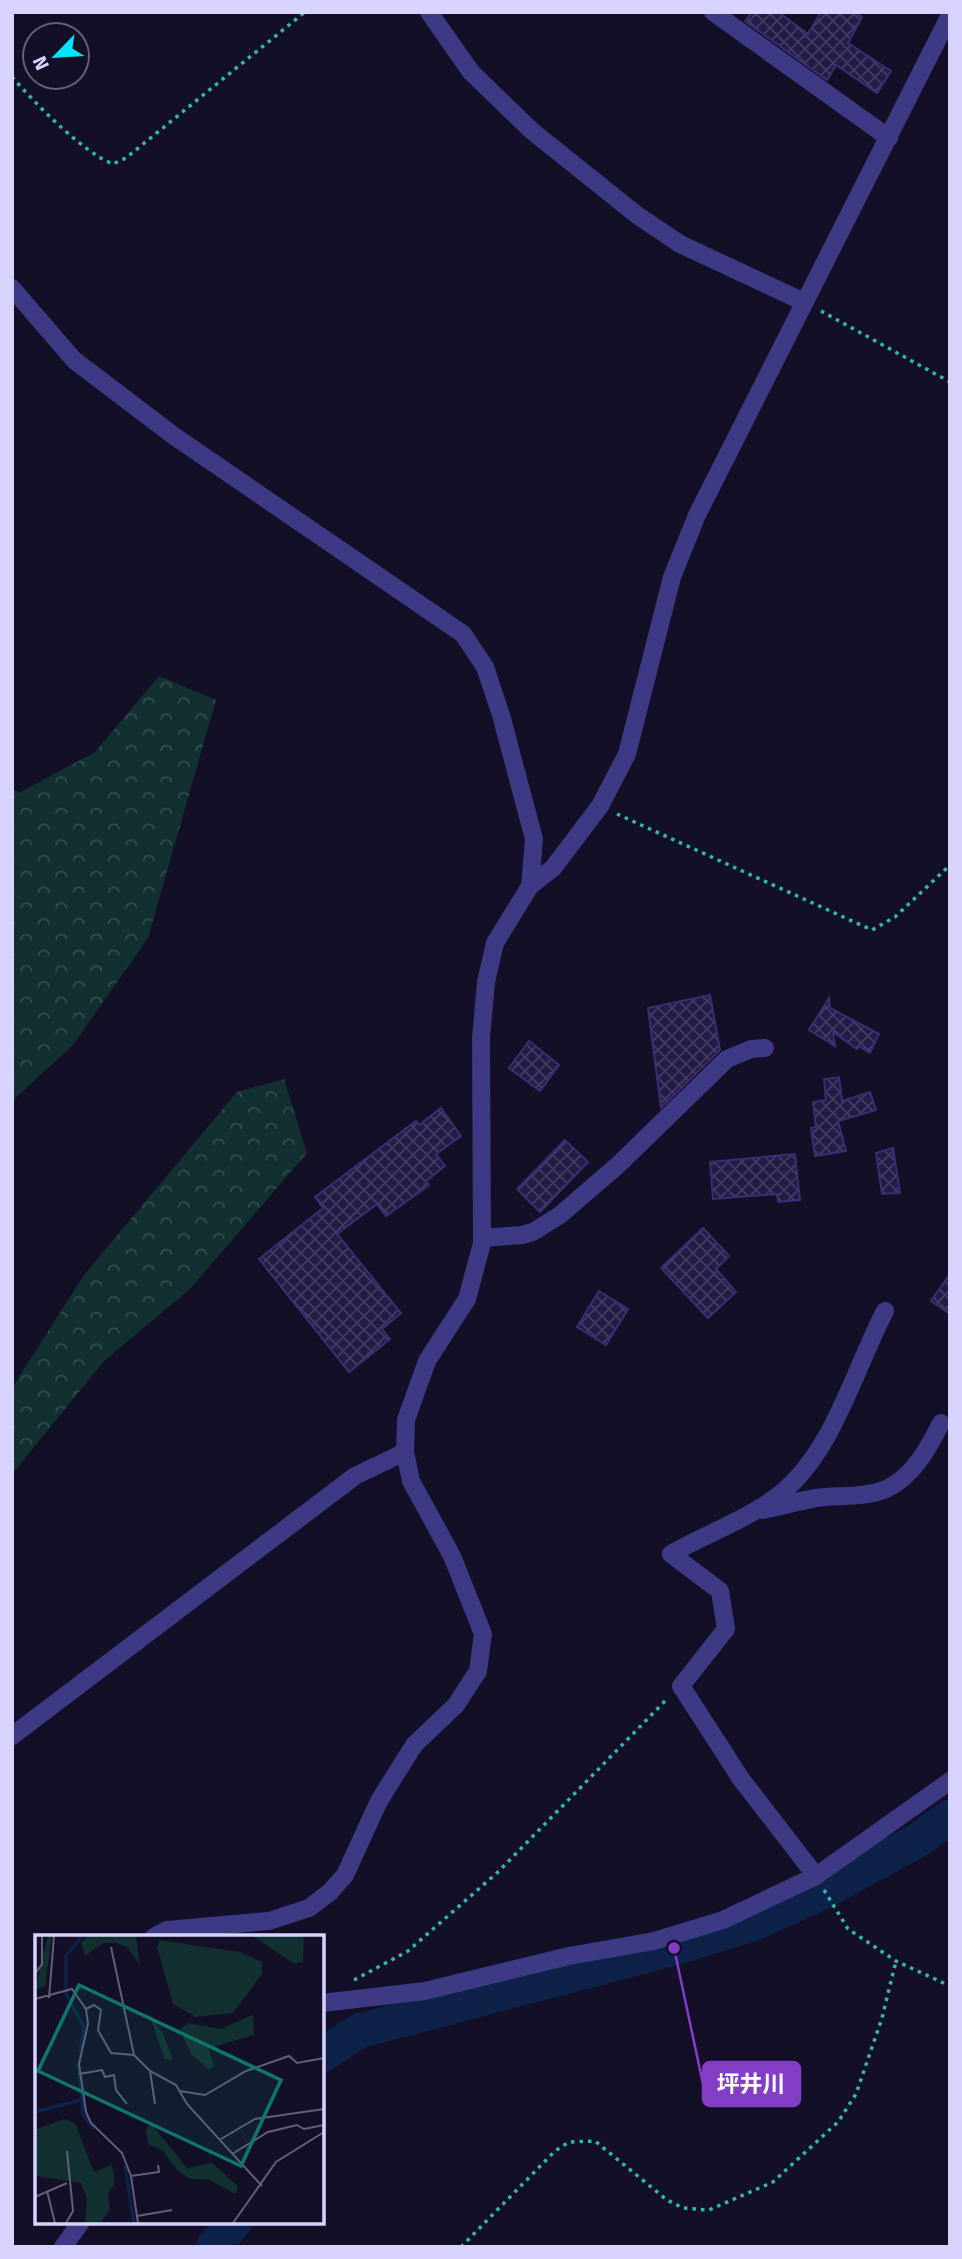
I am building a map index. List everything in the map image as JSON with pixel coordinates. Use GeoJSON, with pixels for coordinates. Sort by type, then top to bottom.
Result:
{"type":"FeatureCollection","features":[{"type":"Feature","properties":{"kind":"street"},"geometry":{"type":"LineString","coordinates":[[429,12],[479,81],[532,131],[637,215],[680,244],[804,302]]}},
{"type":"Feature","properties":{"kind":"street"},"geometry":{"type":"LineString","coordinates":[[713,12],[889,138]]}},
{"type":"Feature","properties":{"kind":"street"},"geometry":{"type":"LineString","coordinates":[[158,1935],[167,1930],[269,1921],[309,1908],[330,1892],[345,1875],[379,1801],[414,1745],[456,1705],[478,1671],[483,1634],[452,1556],[411,1481],[405,1452],[406,1420],[427,1361],[467,1299],[482,1238],[481,1038],[485,982],[495,943],[530,886],[554,868],[600,806],[627,754],[672,577],[697,515],[950,15]]}},
{"type":"Feature","properties":{"kind":"street"},"geometry":{"type":"LineString","coordinates":[[12,288],[74,360],[174,436],[463,634],[485,667],[501,715],[534,839],[530,886]]}},
{"type":"Feature","properties":{"kind":"street"},"geometry":{"type":"LineString","coordinates":[[482,1238],[523,1235],[533,1232],[560,1215],[618,1164],[727,1059],[751,1049],[765,1048]]}},
{"type":"Feature","properties":{"kind":"street"},"geometry":{"type":"LineString","coordinates":[[816,1876],[741,1779],[681,1686],[726,1629],[720,1591],[671,1555],[750,1513],[779,1494],[805,1469],[816,1453],[886,1311]]}},
{"type":"Feature","properties":{"kind":"street"},"geometry":{"type":"LineString","coordinates":[[750,1513],[812,1499],[887,1489],[907,1474],[929,1448],[941,1423]]}},
{"type":"Feature","properties":{"kind":"street"},"geometry":{"type":"LineString","coordinates":[[12,1736],[355,1476],[405,1452]]}},
{"type":"Feature","properties":{"kind":"street"},"geometry":{"type":"LineString","coordinates":[[324,2003],[425,1991],[569,1956],[654,1941],[723,1920],[816,1876],[950,1781]]}},
{"type":"Feature","properties":{"kind":"street"},"geometry":{"type":"LineString","coordinates":[[63,2247],[80,2224]]}},
{"type":"Feature","properties":{"kind":"path"},"geometry":{"type":"LineString","coordinates":[[12,77],[75,138],[102,160],[113,164],[126,158],[305,12]]}},
{"type":"Feature","properties":{"kind":"path"},"geometry":{"type":"LineString","coordinates":[[804,302],[950,382]]}},
{"type":"Feature","properties":{"kind":"path"},"geometry":{"type":"LineString","coordinates":[[600,806],[872,930],[895,917],[950,865]]}},
{"type":"Feature","properties":{"kind":"path"},"geometry":{"type":"LineString","coordinates":[[354,1980],[408,1951],[498,1872],[681,1686]]}},
{"type":"Feature","properties":{"kind":"path"},"geometry":{"type":"LineString","coordinates":[[816,1876],[848,1928],[896,1961],[950,1986]]}},
{"type":"Feature","properties":{"kind":"path"},"geometry":{"type":"LineString","coordinates":[[461,2247],[555,2151],[569,2142],[595,2141],[667,2200],[683,2208],[709,2210],[773,2182],[838,2122],[856,2094],[882,2018],[896,1961]]}},
{"type":"Feature","properties":{"kind":"green space"},"geometry":{"type":"Polygon","coordinates":[[[159,676],[216,700],[148,938],[73,1045],[12,1101],[12,788],[19,793],[95,752],[159,676]]]}},
{"type":"Feature","properties":{"kind":"green space"},"geometry":{"type":"Polygon","coordinates":[[[284,1079],[307,1153],[190,1289],[104,1361],[12,1474],[12,1388],[84,1275],[237,1092],[284,1079]]]}},
{"type":"Feature","properties":{"kind":"building"},"geometry":{"type":"Polygon","coordinates":[[[752,12],[778,12],[808,34],[821,12],[854,12],[862,17],[848,43],[891,71],[877,93],[836,65],[827,80],[745,21],[752,12]]]}},
{"type":"Feature","properties":{"kind":"building"},"geometry":{"type":"Polygon","coordinates":[[[710,995],[720,1050],[661,1108],[648,1008],[710,995]]]}},
{"type":"Feature","properties":{"kind":"building"},"geometry":{"type":"Polygon","coordinates":[[[829,998],[830,1008],[879,1034],[870,1053],[859,1046],[857,1049],[833,1032],[835,1046],[809,1030],[829,998]]]}},
{"type":"Feature","properties":{"kind":"building"},"geometry":{"type":"Polygon","coordinates":[[[529,1041],[559,1065],[540,1091],[509,1068],[529,1041]]]}},
{"type":"Feature","properties":{"kind":"building"},"geometry":{"type":"Polygon","coordinates":[[[839,1077],[842,1101],[870,1092],[876,1110],[838,1121],[846,1151],[815,1156],[811,1128],[816,1127],[813,1102],[826,1100],[824,1079],[839,1077]]]}},
{"type":"Feature","properties":{"kind":"building"},"geometry":{"type":"Polygon","coordinates":[[[441,1108],[461,1136],[436,1154],[445,1166],[426,1181],[429,1185],[386,1216],[377,1204],[337,1234],[401,1313],[382,1329],[390,1339],[349,1372],[259,1259],[323,1208],[315,1197],[416,1121],[419,1125],[441,1108]]]}},
{"type":"Feature","properties":{"kind":"building"},"geometry":{"type":"Polygon","coordinates":[[[565,1140],[588,1162],[540,1212],[517,1189],[565,1140]]]}},
{"type":"Feature","properties":{"kind":"building"},"geometry":{"type":"Polygon","coordinates":[[[893,1148],[900,1193],[882,1194],[876,1153],[893,1148]]]}},
{"type":"Feature","properties":{"kind":"building"},"geometry":{"type":"Polygon","coordinates":[[[795,1154],[800,1200],[778,1202],[777,1194],[713,1199],[710,1162],[795,1154]]]}},
{"type":"Feature","properties":{"kind":"building"},"geometry":{"type":"Polygon","coordinates":[[[703,1228],[729,1256],[716,1269],[736,1292],[708,1318],[661,1268],[703,1228]]]}},
{"type":"Feature","properties":{"kind":"building"},"geometry":{"type":"Polygon","coordinates":[[[950,1274],[950,1314],[931,1301],[950,1274]]]}},
{"type":"Feature","properties":{"kind":"building"},"geometry":{"type":"Polygon","coordinates":[[[599,1291],[628,1309],[606,1345],[577,1327],[599,1291]]]}},
{"type":"Feature","properties":{"kind":"waterway"},"geometry":{"type":"LineString","coordinates":[[324,2054],[359,2031],[674,1948],[752,1924],[825,1891],[918,1840],[950,1817]]}},
{"type":"Feature","properties":{"kind":"waterway"},"geometry":{"type":"LineString","coordinates":[[213,2247],[233,2224]]}},
{"type":"Feature","properties":{"kind":"place","name":"坪井川"},"geometry":{"type":"Point","coordinates":[674,1948]}}]}
